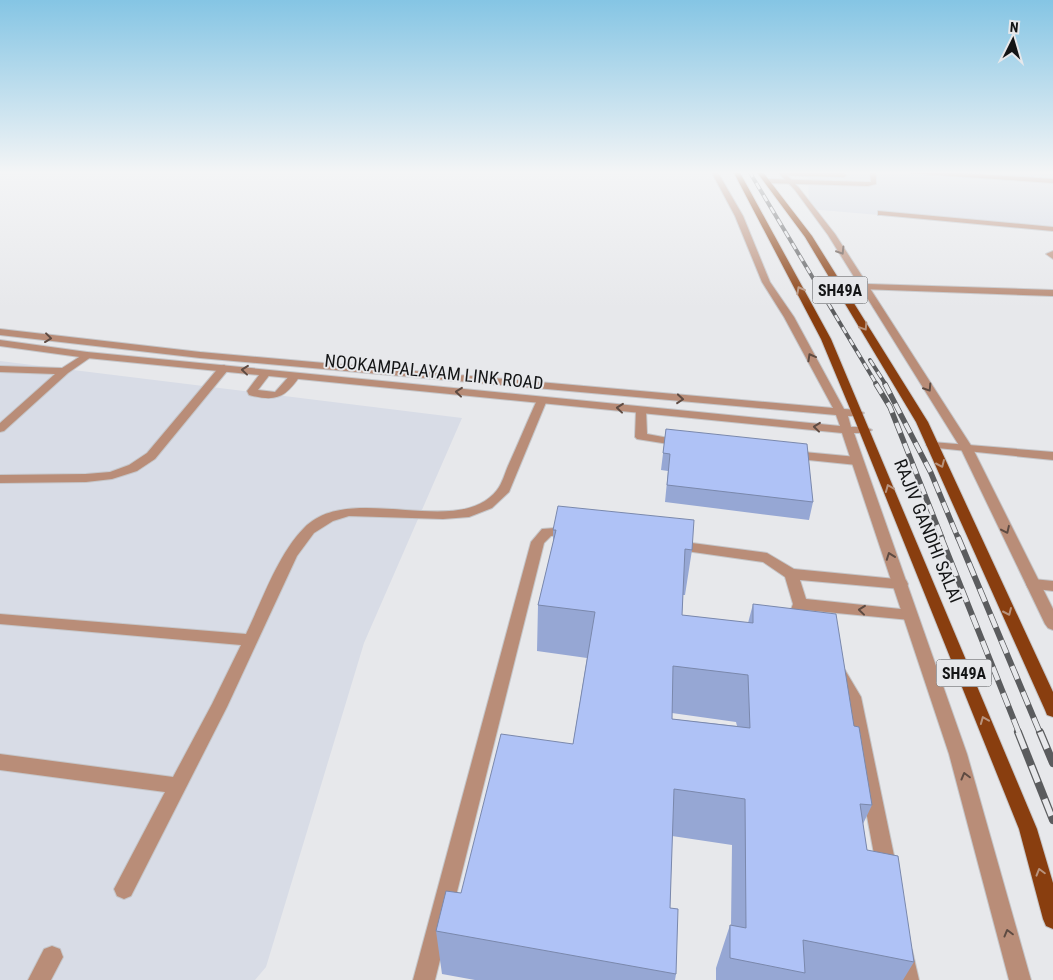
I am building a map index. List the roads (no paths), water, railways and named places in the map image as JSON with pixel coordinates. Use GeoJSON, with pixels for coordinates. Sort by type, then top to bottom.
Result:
{"type":"FeatureCollection","features":[{"type":"Feature","properties":{"kind":"main road","name":"RAJIV GANDHI SALAI"},"geometry":{"type":"LineString","coordinates":[[761,217],[826,339],[866,430],[1028,829],[1053,919]]}},
{"type":"Feature","properties":{"kind":"main road","name":"RAJIV GANDHI SALAI"},"geometry":{"type":"LineString","coordinates":[[794,217],[808,236],[922,422],[1053,710]]}},
{"type":"Feature","properties":{"kind":"street"},"geometry":{"type":"LineString","coordinates":[[738,217],[766,282],[789,317],[841,413],[958,754],[1020,980]]}},
{"type":"Feature","properties":{"kind":"street"},"geometry":{"type":"LineString","coordinates":[[817,217],[831,234],[966,447],[1053,624]]}},
{"type":"Feature","properties":{"kind":"street"},"geometry":{"type":"LineString","coordinates":[[921,217],[1053,229]]}},
{"type":"Feature","properties":{"kind":"street"},"geometry":{"type":"LineString","coordinates":[[1053,253],[1050,254],[1053,257]]}},
{"type":"Feature","properties":{"kind":"street"},"geometry":{"type":"LineString","coordinates":[[837,286],[1053,293]]}},
{"type":"Feature","properties":{"kind":"street","name":"NOOKAMPALAYAM LINK ROAD"},"geometry":{"type":"LineString","coordinates":[[0,332],[200,355],[858,413]]}},
{"type":"Feature","properties":{"kind":"street","name":"NOOKAMPALAYAM LINK ROAD"},"geometry":{"type":"LineString","coordinates":[[0,343],[87,355],[295,376],[846,430],[866,430]]}},
{"type":"Feature","properties":{"kind":"street"},"geometry":{"type":"LineString","coordinates":[[0,429],[64,371],[87,355]]}},
{"type":"Feature","properties":{"kind":"street"},"geometry":{"type":"LineString","coordinates":[[0,479],[86,478],[112,475],[133,468],[151,456],[224,368]]}},
{"type":"Feature","properties":{"kind":"street"},"geometry":{"type":"LineString","coordinates":[[0,369],[64,371]]}},
{"type":"Feature","properties":{"kind":"street"},"geometry":{"type":"LineString","coordinates":[[266,373],[252,391],[253,394],[275,396],[280,394],[295,376]]}},
{"type":"Feature","properties":{"kind":"street"},"geometry":{"type":"LineString","coordinates":[[124,890],[219,707],[291,555],[309,530],[328,518],[349,512],[444,515],[469,513],[487,505],[503,492],[542,400]]}},
{"type":"Feature","properties":{"kind":"street"},"geometry":{"type":"LineString","coordinates":[[641,410],[641,437],[695,444]]}},
{"type":"Feature","properties":{"kind":"street"},"geometry":{"type":"LineString","coordinates":[[0,417],[14,418]]}},
{"type":"Feature","properties":{"kind":"street"},"geometry":{"type":"LineString","coordinates":[[932,444],[1053,456]]}},
{"type":"Feature","properties":{"kind":"street"},"geometry":{"type":"LineString","coordinates":[[781,453],[857,462]]}},
{"type":"Feature","properties":{"kind":"street"},"geometry":{"type":"LineString","coordinates":[[424,980],[538,542],[547,532],[561,530],[581,533]]}},
{"type":"Feature","properties":{"kind":"street"},"geometry":{"type":"LineString","coordinates":[[659,543],[767,558],[791,574],[901,584]]}},
{"type":"Feature","properties":{"kind":"street"},"geometry":{"type":"LineString","coordinates":[[791,574],[800,604],[797,612],[817,637]]}},
{"type":"Feature","properties":{"kind":"street"},"geometry":{"type":"LineString","coordinates":[[1033,584],[1053,586]]}},
{"type":"Feature","properties":{"kind":"street"},"geometry":{"type":"LineString","coordinates":[[800,604],[910,615]]}},
{"type":"Feature","properties":{"kind":"street"},"geometry":{"type":"LineString","coordinates":[[0,619],[250,640]]}},
{"type":"Feature","properties":{"kind":"street"},"geometry":{"type":"LineString","coordinates":[[830,659],[853,697],[889,882]]}},
{"type":"Feature","properties":{"kind":"street"},"geometry":{"type":"LineString","coordinates":[[0,762],[178,786]]}},
{"type":"Feature","properties":{"kind":"street"},"geometry":{"type":"LineString","coordinates":[[901,941],[908,980]]}},
{"type":"Feature","properties":{"kind":"street"},"geometry":{"type":"LineString","coordinates":[[39,980],[52,957]]}},
{"type":"Feature","properties":{"kind":"railway"},"geometry":{"type":"LineString","coordinates":[[776,217],[877,385]]}},
{"type":"Feature","properties":{"kind":"railway"},"geometry":{"type":"LineString","coordinates":[[870,360],[886,385]]}},
{"type":"Feature","properties":{"kind":"railway"},"geometry":{"type":"LineString","coordinates":[[876,384],[890,407],[942,538]]}},
{"type":"Feature","properties":{"kind":"railway"},"geometry":{"type":"LineString","coordinates":[[885,384],[931,473],[958,538]]}},
{"type":"Feature","properties":{"kind":"railway"},"geometry":{"type":"LineString","coordinates":[[941,537],[1019,733]]}},
{"type":"Feature","properties":{"kind":"railway"},"geometry":{"type":"LineString","coordinates":[[958,537],[1040,733]]}},
{"type":"Feature","properties":{"kind":"railway"},"geometry":{"type":"LineString","coordinates":[[1018,732],[1053,820]]}},
{"type":"Feature","properties":{"kind":"railway"},"geometry":{"type":"LineString","coordinates":[[1040,732],[1053,763]]}}]}
